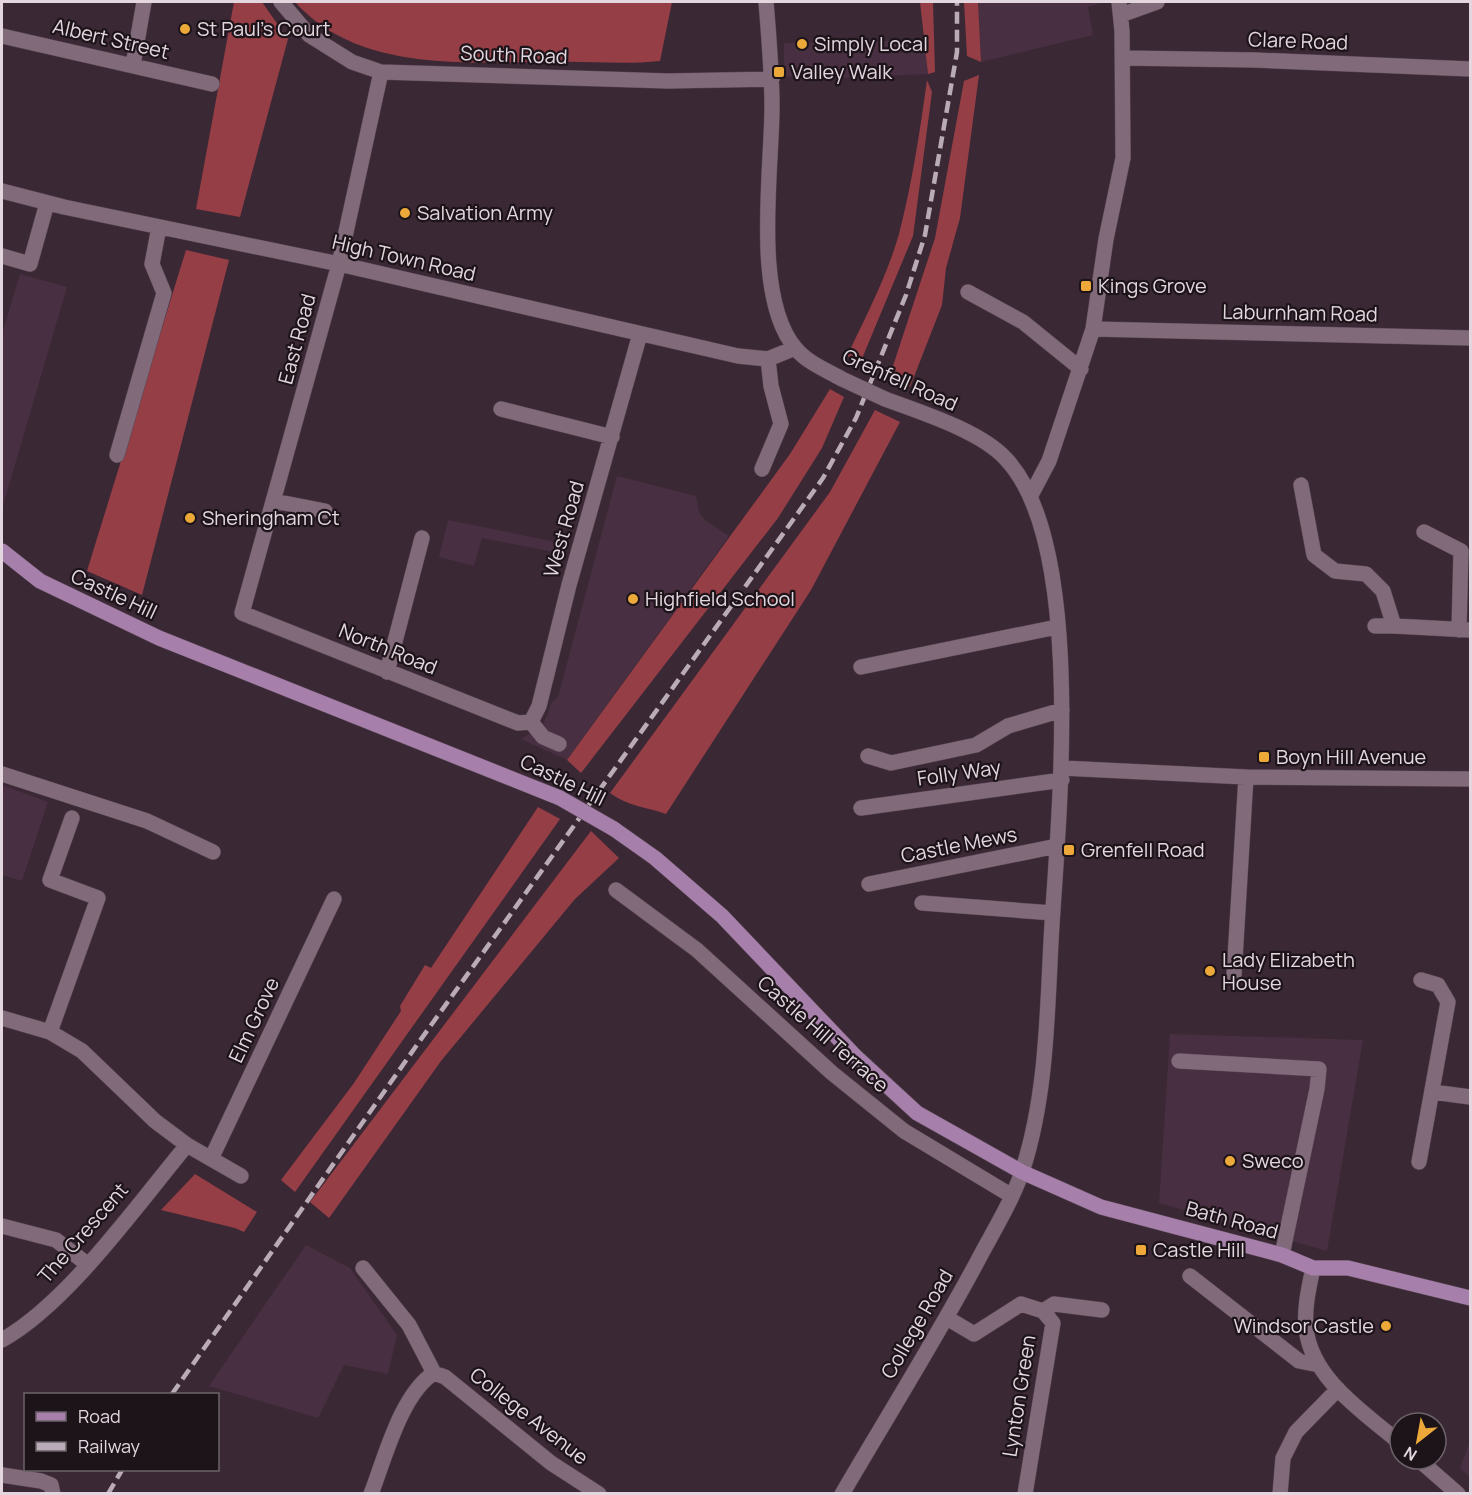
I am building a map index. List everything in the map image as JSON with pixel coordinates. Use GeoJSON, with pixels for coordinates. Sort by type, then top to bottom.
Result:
{"type":"FeatureCollection","features":[{"type":"Feature","properties":{"kind":"main road","name":"Castle Hill"},"geometry":{"type":"LineString","coordinates":[[2,552],[40,581],[159,638],[560,798],[614,830],[663,864],[722,916],[855,1056],[917,1113],[1022,1172]]}},
{"type":"Feature","properties":{"kind":"main road","name":"Bath Road"},"geometry":{"type":"LineString","coordinates":[[1022,1172],[1101,1207],[1282,1255],[1313,1268],[1348,1268],[1470,1298]]}},
{"type":"Feature","properties":{"kind":"street"},"geometry":{"type":"LineString","coordinates":[[133,65],[144,2]]}},
{"type":"Feature","properties":{"kind":"street","name":"South Road"},"geometry":{"type":"LineString","coordinates":[[281,2],[309,35],[352,62],[381,72],[668,81],[772,79]]}},
{"type":"Feature","properties":{"kind":"street","name":"Grenfell Road"},"geometry":{"type":"LineString","coordinates":[[766,2],[772,79],[766,219],[770,264],[780,320],[795,348],[811,362],[885,399],[930,415],[988,444],[1007,459],[1031,495],[1043,534],[1054,590],[1057,627],[1062,710],[1062,774],[1041,1101],[1022,1172]]}},
{"type":"Feature","properties":{"kind":"street"},"geometry":{"type":"LineString","coordinates":[[1031,495],[1049,461],[1093,330],[1106,239],[1123,158],[1123,58],[1120,8],[1157,2]]}},
{"type":"Feature","properties":{"kind":"street","name":"Albert Street"},"geometry":{"type":"LineString","coordinates":[[2,36],[212,84]]}},
{"type":"Feature","properties":{"kind":"street","name":"Clare Road"},"geometry":{"type":"LineString","coordinates":[[1123,58],[1255,60],[1470,69]]}},
{"type":"Feature","properties":{"kind":"street","name":"East Road"},"geometry":{"type":"LineString","coordinates":[[242,613],[339,264],[381,72]]}},
{"type":"Feature","properties":{"kind":"street","name":"High Town Road"},"geometry":{"type":"LineString","coordinates":[[2,191],[47,203],[339,264],[738,356],[768,359],[795,348]]}},
{"type":"Feature","properties":{"kind":"street"},"geometry":{"type":"LineString","coordinates":[[2,256],[30,264],[47,203]]}},
{"type":"Feature","properties":{"kind":"street"},"geometry":{"type":"LineString","coordinates":[[117,455],[164,293],[152,264],[159,227]]}},
{"type":"Feature","properties":{"kind":"street"},"geometry":{"type":"LineString","coordinates":[[968,292],[1023,322],[1081,369]]}},
{"type":"Feature","properties":{"kind":"street","name":"Laburnham Road"},"geometry":{"type":"LineString","coordinates":[[1093,330],[1470,338]]}},
{"type":"Feature","properties":{"kind":"street","name":"West Road"},"geometry":{"type":"LineString","coordinates":[[525,723],[539,706],[569,585],[640,334]]}},
{"type":"Feature","properties":{"kind":"street"},"geometry":{"type":"LineString","coordinates":[[762,469],[781,424],[771,386],[768,359]]}},
{"type":"Feature","properties":{"kind":"street"},"geometry":{"type":"LineString","coordinates":[[501,409],[612,437]]}},
{"type":"Feature","properties":{"kind":"street"},"geometry":{"type":"LineString","coordinates":[[1301,485],[1314,555],[1335,571],[1366,574],[1383,591],[1394,626]]}},
{"type":"Feature","properties":{"kind":"street"},"geometry":{"type":"LineString","coordinates":[[274,501],[325,511]]}},
{"type":"Feature","properties":{"kind":"street"},"geometry":{"type":"LineString","coordinates":[[1375,626],[1465,630],[1461,551],[1424,532]]}},
{"type":"Feature","properties":{"kind":"street"},"geometry":{"type":"LineString","coordinates":[[387,672],[422,538]]}},
{"type":"Feature","properties":{"kind":"street","name":"North Road"},"geometry":{"type":"LineString","coordinates":[[242,613],[387,672],[525,723]]}},
{"type":"Feature","properties":{"kind":"street"},"geometry":{"type":"LineString","coordinates":[[861,667],[1057,627]]}},
{"type":"Feature","properties":{"kind":"street"},"geometry":{"type":"LineString","coordinates":[[868,756],[891,763],[976,744],[1008,726],[1062,710]]}},
{"type":"Feature","properties":{"kind":"street"},"geometry":{"type":"LineString","coordinates":[[525,723],[543,737],[559,744]]}},
{"type":"Feature","properties":{"kind":"street"},"geometry":{"type":"LineString","coordinates":[[2,774],[147,821],[213,852]]}},
{"type":"Feature","properties":{"kind":"street"},"geometry":{"type":"LineString","coordinates":[[1062,774],[1470,779]]}},
{"type":"Feature","properties":{"kind":"street","name":"Folly Way"},"geometry":{"type":"LineString","coordinates":[[861,808],[1062,774]]}},
{"type":"Feature","properties":{"kind":"street"},"geometry":{"type":"LineString","coordinates":[[1234,975],[1246,777]]}},
{"type":"Feature","properties":{"kind":"street"},"geometry":{"type":"LineString","coordinates":[[50,1032],[98,898],[51,880],[72,818]]}},
{"type":"Feature","properties":{"kind":"street","name":"Castle Mews"},"geometry":{"type":"LineString","coordinates":[[869,884],[1057,846]]}},
{"type":"Feature","properties":{"kind":"street","name":"Castle Hill Terrace"},"geometry":{"type":"LineString","coordinates":[[616,890],[698,950],[832,1073],[904,1131],[1012,1196]]}},
{"type":"Feature","properties":{"kind":"street","name":"Elm Grove"},"geometry":{"type":"LineString","coordinates":[[211,1159],[334,899]]}},
{"type":"Feature","properties":{"kind":"street"},"geometry":{"type":"LineString","coordinates":[[922,903],[1053,913]]}},
{"type":"Feature","properties":{"kind":"street"},"geometry":{"type":"LineString","coordinates":[[1419,1162],[1448,1002],[1438,985],[1421,980]]}},
{"type":"Feature","properties":{"kind":"street"},"geometry":{"type":"LineString","coordinates":[[2,1018],[50,1032],[82,1051],[155,1121],[187,1144],[241,1176]]}},
{"type":"Feature","properties":{"kind":"street"},"geometry":{"type":"LineString","coordinates":[[1179,1061],[1319,1069],[1317,1089],[1282,1255]]}},
{"type":"Feature","properties":{"kind":"street"},"geometry":{"type":"LineString","coordinates":[[1433,1092],[1470,1098]]}},
{"type":"Feature","properties":{"kind":"street","name":"The Crescent"},"geometry":{"type":"LineString","coordinates":[[2,1340],[27,1326],[87,1264],[187,1144]]}},
{"type":"Feature","properties":{"kind":"street","name":"College Road"},"geometry":{"type":"LineString","coordinates":[[842,1494],[947,1318],[1012,1196],[1022,1172]]}},
{"type":"Feature","properties":{"kind":"street"},"geometry":{"type":"LineString","coordinates":[[2,1226],[56,1240],[87,1264]]}},
{"type":"Feature","properties":{"kind":"street"},"geometry":{"type":"LineString","coordinates":[[363,1268],[409,1325],[434,1373],[420,1382],[410,1398],[371,1494]]}},
{"type":"Feature","properties":{"kind":"street"},"geometry":{"type":"LineString","coordinates":[[1313,1268],[1306,1329],[1319,1365],[1338,1389],[1388,1433]]}},
{"type":"Feature","properties":{"kind":"street"},"geometry":{"type":"LineString","coordinates":[[1190,1276],[1299,1361],[1319,1365]]}},
{"type":"Feature","properties":{"kind":"street"},"geometry":{"type":"LineString","coordinates":[[1043,1311],[1054,1304],[1102,1311]]}},
{"type":"Feature","properties":{"kind":"street","name":"Lynton Green"},"geometry":{"type":"LineString","coordinates":[[947,1318],[974,1334],[1021,1305],[1043,1311],[1053,1323],[1025,1494]]}},
{"type":"Feature","properties":{"kind":"street","name":"College Avenue"},"geometry":{"type":"LineString","coordinates":[[434,1373],[445,1377],[551,1464],[599,1494]]}},
{"type":"Feature","properties":{"kind":"street"},"geometry":{"type":"LineString","coordinates":[[1280,1494],[1283,1458],[1296,1432],[1338,1389]]}},
{"type":"Feature","properties":{"kind":"street"},"geometry":{"type":"LineString","coordinates":[[1432,1471],[1458,1494]]}},
{"type":"Feature","properties":{"kind":"street"},"geometry":{"type":"LineString","coordinates":[[2,1475],[42,1481],[51,1485],[53,1494]]}},
{"type":"Feature","properties":{"kind":"shaded area"},"geometry":{"type":"Polygon","coordinates":[[[234,2],[262,2],[288,39],[240,217],[196,209],[234,2]]]}},
{"type":"Feature","properties":{"kind":"shaded area"},"geometry":{"type":"Polygon","coordinates":[[[295,2],[672,2],[660,61],[486,63],[416,59],[382,52],[350,41],[321,25],[295,2]]]}},
{"type":"Feature","properties":{"kind":"shaded area"},"geometry":{"type":"Polygon","coordinates":[[[920,2],[933,2],[935,72],[928,74],[920,2]]]}},
{"type":"Feature","properties":{"kind":"shaded area"},"geometry":{"type":"Polygon","coordinates":[[[964,2],[978,2],[981,62],[967,56],[964,2]]]}},
{"type":"Feature","properties":{"kind":"shaded area"},"geometry":{"type":"Polygon","coordinates":[[[978,2],[1105,2],[1088,7],[1093,35],[981,62],[978,2]]]}},
{"type":"Feature","properties":{"kind":"shaded area"},"geometry":{"type":"Polygon","coordinates":[[[925,40],[928,74],[839,78],[830,75],[784,77],[784,43],[925,40]]]}},
{"type":"Feature","properties":{"kind":"shaded area"},"geometry":{"type":"Polygon","coordinates":[[[979,75],[960,218],[946,268],[942,305],[910,387],[891,372],[935,238],[964,81],[979,75]]]}},
{"type":"Feature","properties":{"kind":"shaded area"},"geometry":{"type":"Polygon","coordinates":[[[927,80],[932,92],[913,236],[861,361],[847,356],[882,281],[899,234],[908,196],[927,80]]]}},
{"type":"Feature","properties":{"kind":"shaded area"},"geometry":{"type":"Polygon","coordinates":[[[186,250],[229,260],[142,595],[87,571],[186,250]]]}},
{"type":"Feature","properties":{"kind":"shaded area"},"geometry":{"type":"Polygon","coordinates":[[[20,274],[67,287],[2,509],[2,334],[20,274]]]}},
{"type":"Feature","properties":{"kind":"shaded area"},"geometry":{"type":"Polygon","coordinates":[[[830,389],[844,397],[822,448],[778,518],[581,773],[567,760],[790,454],[830,389]]]}},
{"type":"Feature","properties":{"kind":"shaded area"},"geometry":{"type":"Polygon","coordinates":[[[875,410],[900,422],[811,590],[666,814],[630,804],[610,793],[830,492],[875,410]]]}},
{"type":"Feature","properties":{"kind":"shaded area","name":"Highfield School"},"geometry":{"type":"Polygon","coordinates":[[[617,476],[696,496],[699,512],[705,520],[729,536],[567,760],[521,739],[543,725],[552,702],[558,697],[617,476]]]}},
{"type":"Feature","properties":{"kind":"shaded area"},"geometry":{"type":"Polygon","coordinates":[[[448,520],[566,544],[564,554],[482,538],[474,566],[439,557],[448,520]]]}},
{"type":"Feature","properties":{"kind":"shaded area"},"geometry":{"type":"Polygon","coordinates":[[[2,785],[48,802],[22,881],[2,875],[2,785]]]}},
{"type":"Feature","properties":{"kind":"shaded area"},"geometry":{"type":"Polygon","coordinates":[[[538,807],[560,819],[295,1192],[281,1180],[354,1083],[401,1011],[400,1006],[425,965],[431,968],[538,807]]]}},
{"type":"Feature","properties":{"kind":"shaded area"},"geometry":{"type":"Polygon","coordinates":[[[591,831],[619,858],[575,899],[441,1061],[329,1218],[310,1202],[591,831]]]}},
{"type":"Feature","properties":{"kind":"shaded area"},"geometry":{"type":"Polygon","coordinates":[[[1170,1034],[1363,1040],[1327,1251],[1159,1203],[1170,1034]]]}},
{"type":"Feature","properties":{"kind":"shaded area"},"geometry":{"type":"Polygon","coordinates":[[[195,1174],[257,1212],[244,1232],[161,1210],[195,1174]]]}},
{"type":"Feature","properties":{"kind":"shaded area"},"geometry":{"type":"Polygon","coordinates":[[[306,1245],[350,1268],[397,1335],[388,1374],[344,1365],[318,1418],[209,1386],[306,1245]]]}},
{"type":"Feature","properties":{"kind":"shaded area"},"geometry":{"type":"Polygon","coordinates":[[[1470,1441],[1470,1477],[1460,1468],[1470,1441]]]}},
{"type":"Feature","properties":{"kind":"railway"},"geometry":{"type":"LineString","coordinates":[[173,1393],[419,1042],[823,478],[856,418],[906,295],[925,235],[957,52],[957,2]]}},
{"type":"Feature","properties":{"kind":"railway"},"geometry":{"type":"LineString","coordinates":[[108,1494],[121,1471]]}},
{"type":"Feature","properties":{"kind":"place","name":"St Paul's Court"},"geometry":{"type":"Point","coordinates":[185,29]}},
{"type":"Feature","properties":{"kind":"place","name":"Simply Local"},"geometry":{"type":"Point","coordinates":[802,44]}},
{"type":"Feature","properties":{"kind":"place","name":"Valley Walk"},"geometry":{"type":"Point","coordinates":[779,72]}},
{"type":"Feature","properties":{"kind":"place","name":"Salvation Army"},"geometry":{"type":"Point","coordinates":[405,213]}},
{"type":"Feature","properties":{"kind":"place","name":"Kings Grove"},"geometry":{"type":"Point","coordinates":[1086,286]}},
{"type":"Feature","properties":{"kind":"place","name":"Sheringham Ct"},"geometry":{"type":"Point","coordinates":[190,518]}},
{"type":"Feature","properties":{"kind":"place","name":"Highfield School"},"geometry":{"type":"Point","coordinates":[633,599]}},
{"type":"Feature","properties":{"kind":"place","name":"Boyn Hill Avenue"},"geometry":{"type":"Point","coordinates":[1264,757]}},
{"type":"Feature","properties":{"kind":"place","name":"Grenfell Road"},"geometry":{"type":"Point","coordinates":[1069,850]}},
{"type":"Feature","properties":{"kind":"place","name":"Lady Elizabeth House"},"geometry":{"type":"Point","coordinates":[1210,971]}},
{"type":"Feature","properties":{"kind":"place","name":"Sweco"},"geometry":{"type":"Point","coordinates":[1230,1161]}},
{"type":"Feature","properties":{"kind":"place","name":"Castle Hill"},"geometry":{"type":"Point","coordinates":[1141,1250]}},
{"type":"Feature","properties":{"kind":"place","name":"Windsor Castle"},"geometry":{"type":"Point","coordinates":[1386,1326]}}]}
